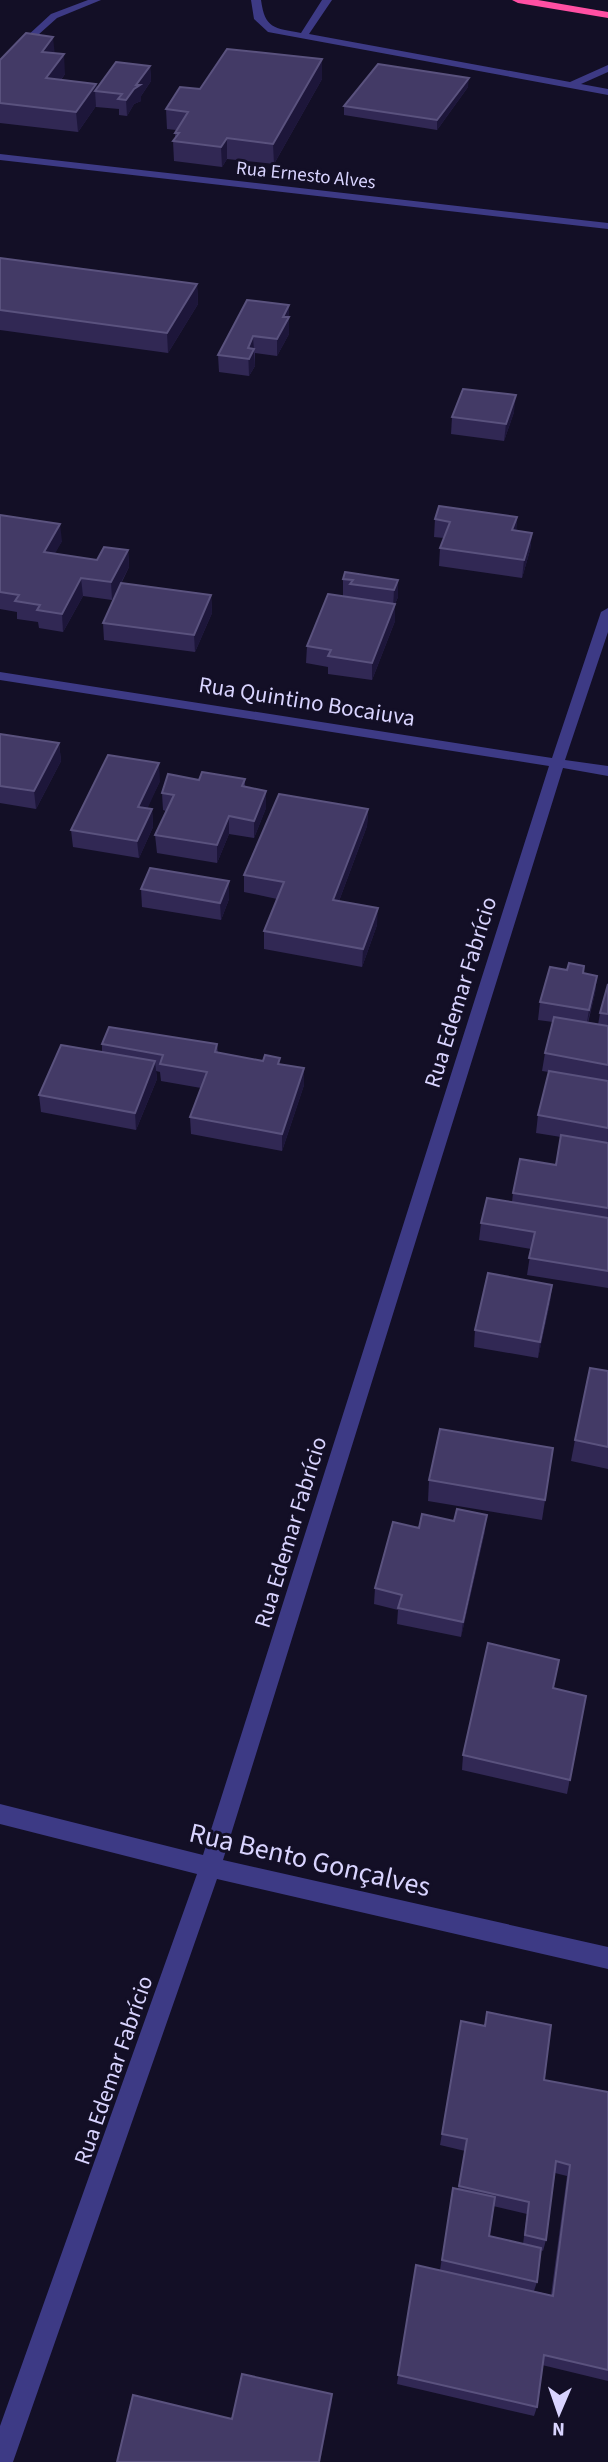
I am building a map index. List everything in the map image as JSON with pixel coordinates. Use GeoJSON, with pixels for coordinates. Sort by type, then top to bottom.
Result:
{"type":"FeatureCollection","features":[{"type":"Feature","properties":{"kind":"highway"},"geometry":{"type":"LineString","coordinates":[[518,0],[608,15]]}},
{"type":"Feature","properties":{"kind":"street"},"geometry":{"type":"LineString","coordinates":[[0,65],[54,16],[96,0]]}},
{"type":"Feature","properties":{"kind":"street"},"geometry":{"type":"LineString","coordinates":[[256,0],[261,23],[271,30],[608,92]]}},
{"type":"Feature","properties":{"kind":"street"},"geometry":{"type":"LineString","coordinates":[[303,36],[327,0]]}},
{"type":"Feature","properties":{"kind":"street"},"geometry":{"type":"LineString","coordinates":[[571,85],[608,68]]}},
{"type":"Feature","properties":{"kind":"street","name":"Rua Ernesto Alves"},"geometry":{"type":"LineString","coordinates":[[0,157],[608,226]]}},
{"type":"Feature","properties":{"kind":"street","name":"Rua Edemar Fabrício"},"geometry":{"type":"LineString","coordinates":[[0,2462],[211,1867],[557,763],[608,612]]}},
{"type":"Feature","properties":{"kind":"street","name":"Rua Quintino Bocaiuva"},"geometry":{"type":"LineString","coordinates":[[0,676],[608,771]]}},
{"type":"Feature","properties":{"kind":"street","name":"Rua Bento Gonçalves"},"geometry":{"type":"LineString","coordinates":[[0,1814],[211,1867],[608,1958]]}},
{"type":"Feature","properties":{"kind":"building"},"geometry":{"type":"Polygon","coordinates":[[[26,33],[53,37],[42,52],[64,54],[46,78],[96,84],[76,112],[0,103],[0,60],[26,33]]]}},
{"type":"Feature","properties":{"kind":"building"},"geometry":{"type":"Polygon","coordinates":[[[227,49],[322,59],[273,144],[227,138],[221,147],[173,141],[188,112],[166,109],[180,87],[200,89],[227,49]]]}},
{"type":"Feature","properties":{"kind":"building"},"geometry":{"type":"Polygon","coordinates":[[[116,62],[150,66],[136,85],[140,85],[126,100],[118,99],[122,94],[95,91],[116,62]]]}},
{"type":"Feature","properties":{"kind":"building"},"geometry":{"type":"Polygon","coordinates":[[[378,64],[469,78],[437,120],[344,106],[378,64]]]}},
{"type":"Feature","properties":{"kind":"building"},"geometry":{"type":"Polygon","coordinates":[[[0,258],[197,284],[167,333],[0,310],[0,258]]]}},
{"type":"Feature","properties":{"kind":"building"},"geometry":{"type":"Polygon","coordinates":[[[247,300],[289,305],[283,317],[289,317],[277,339],[253,336],[248,348],[254,349],[249,359],[218,355],[247,300]]]}},
{"type":"Feature","properties":{"kind":"building"},"geometry":{"type":"Polygon","coordinates":[[[463,389],[516,395],[506,424],[452,417],[463,389]]]}},
{"type":"Feature","properties":{"kind":"building"},"geometry":{"type":"Polygon","coordinates":[[[439,506],[517,517],[512,530],[532,533],[524,560],[440,548],[450,522],[435,519],[439,506]]]}},
{"type":"Feature","properties":{"kind":"building"},"geometry":{"type":"Polygon","coordinates":[[[0,515],[60,524],[44,552],[97,560],[104,547],[128,550],[111,582],[81,578],[62,614],[37,610],[40,605],[15,601],[19,595],[0,592],[0,515]]]}},
{"type":"Feature","properties":{"kind":"building"},"geometry":{"type":"Polygon","coordinates":[[[345,572],[398,580],[394,590],[350,584],[353,580],[343,579],[345,572]]]}},
{"type":"Feature","properties":{"kind":"building"},"geometry":{"type":"Polygon","coordinates":[[[121,583],[211,595],[194,635],[103,623],[121,583]]]}},
{"type":"Feature","properties":{"kind":"building"},"geometry":{"type":"Polygon","coordinates":[[[328,594],[395,604],[372,663],[328,656],[331,650],[307,646],[328,594]]]}},
{"type":"Feature","properties":{"kind":"building"},"geometry":{"type":"Polygon","coordinates":[[[0,734],[59,743],[34,791],[0,786],[0,734]]]}},
{"type":"Feature","properties":{"kind":"building"},"geometry":{"type":"Polygon","coordinates":[[[108,755],[159,763],[138,807],[152,809],[137,841],[71,830],[108,755]]]}},
{"type":"Feature","properties":{"kind":"building"},"geometry":{"type":"Polygon","coordinates":[[[202,772],[245,779],[242,786],[266,791],[254,821],[229,816],[217,845],[155,835],[174,795],[162,793],[168,774],[199,780],[202,772]]]}},
{"type":"Feature","properties":{"kind":"building"},"geometry":{"type":"Polygon","coordinates":[[[279,794],[368,809],[333,900],[378,908],[363,949],[264,931],[284,882],[244,875],[279,794]]]}},
{"type":"Feature","properties":{"kind":"building"},"geometry":{"type":"Polygon","coordinates":[[[150,868],[229,881],[220,903],[141,889],[150,868]]]}},
{"type":"Feature","properties":{"kind":"building"},"geometry":{"type":"Polygon","coordinates":[[[569,963],[584,966],[583,973],[597,976],[589,1010],[540,1002],[550,967],[567,970],[569,963]]]}},
{"type":"Feature","properties":{"kind":"building"},"geometry":{"type":"Polygon","coordinates":[[[608,984],[608,1014],[600,1013],[608,984]]]}},
{"type":"Feature","properties":{"kind":"building"},"geometry":{"type":"Polygon","coordinates":[[[554,1017],[608,1026],[608,1065],[545,1053],[554,1017]]]}},
{"type":"Feature","properties":{"kind":"building"},"geometry":{"type":"Polygon","coordinates":[[[109,1027],[217,1044],[215,1052],[263,1061],[265,1055],[280,1058],[278,1064],[304,1068],[282,1134],[190,1117],[207,1072],[160,1064],[163,1055],[102,1044],[109,1027]]]}},
{"type":"Feature","properties":{"kind":"building"},"geometry":{"type":"Polygon","coordinates":[[[61,1045],[155,1061],[135,1113],[39,1095],[61,1045]]]}},
{"type":"Feature","properties":{"kind":"building"},"geometry":{"type":"Polygon","coordinates":[[[549,1071],[608,1081],[608,1128],[538,1115],[549,1071]]]}},
{"type":"Feature","properties":{"kind":"building"},"geometry":{"type":"Polygon","coordinates":[[[561,1135],[608,1143],[608,1208],[513,1193],[520,1159],[556,1165],[561,1135]]]}},
{"type":"Feature","properties":{"kind":"building"},"geometry":{"type":"Polygon","coordinates":[[[487,1198],[608,1218],[608,1271],[529,1258],[535,1232],[481,1223],[487,1198]]]}},
{"type":"Feature","properties":{"kind":"building"},"geometry":{"type":"Polygon","coordinates":[[[488,1273],[552,1285],[540,1342],[475,1330],[488,1273]]]}},
{"type":"Feature","properties":{"kind":"building"},"geometry":{"type":"Polygon","coordinates":[[[590,1368],[608,1371],[608,1447],[575,1440],[590,1368]]]}},
{"type":"Feature","properties":{"kind":"building"},"geometry":{"type":"Polygon","coordinates":[[[440,1429],[553,1448],[545,1500],[429,1480],[440,1429]]]}},
{"type":"Feature","properties":{"kind":"building"},"geometry":{"type":"Polygon","coordinates":[[[457,1509],[487,1515],[463,1622],[398,1608],[402,1595],[375,1588],[393,1522],[419,1528],[422,1514],[454,1521],[457,1509]]]}},
{"type":"Feature","properties":{"kind":"building"},"geometry":{"type":"Polygon","coordinates":[[[488,1643],[559,1660],[553,1688],[586,1696],[570,1780],[463,1755],[488,1643]]]}},
{"type":"Feature","properties":{"kind":"building"},"geometry":{"type":"Polygon","coordinates":[[[487,2012],[551,2025],[544,2080],[608,2092],[608,2370],[544,2355],[537,2407],[398,2375],[416,2265],[553,2296],[570,2165],[556,2161],[546,2240],[525,2235],[529,2202],[459,2186],[467,2139],[442,2134],[461,2021],[485,2026],[487,2012]]]}},
{"type":"Feature","properties":{"kind":"building"},"geometry":{"type":"Polygon","coordinates":[[[453,2188],[495,2197],[489,2236],[541,2248],[537,2282],[442,2260],[453,2188]]]}},
{"type":"Feature","properties":{"kind":"building"},"geometry":{"type":"Polygon","coordinates":[[[242,2374],[332,2394],[319,2462],[117,2462],[133,2395],[232,2419],[242,2374]]]}}]}
